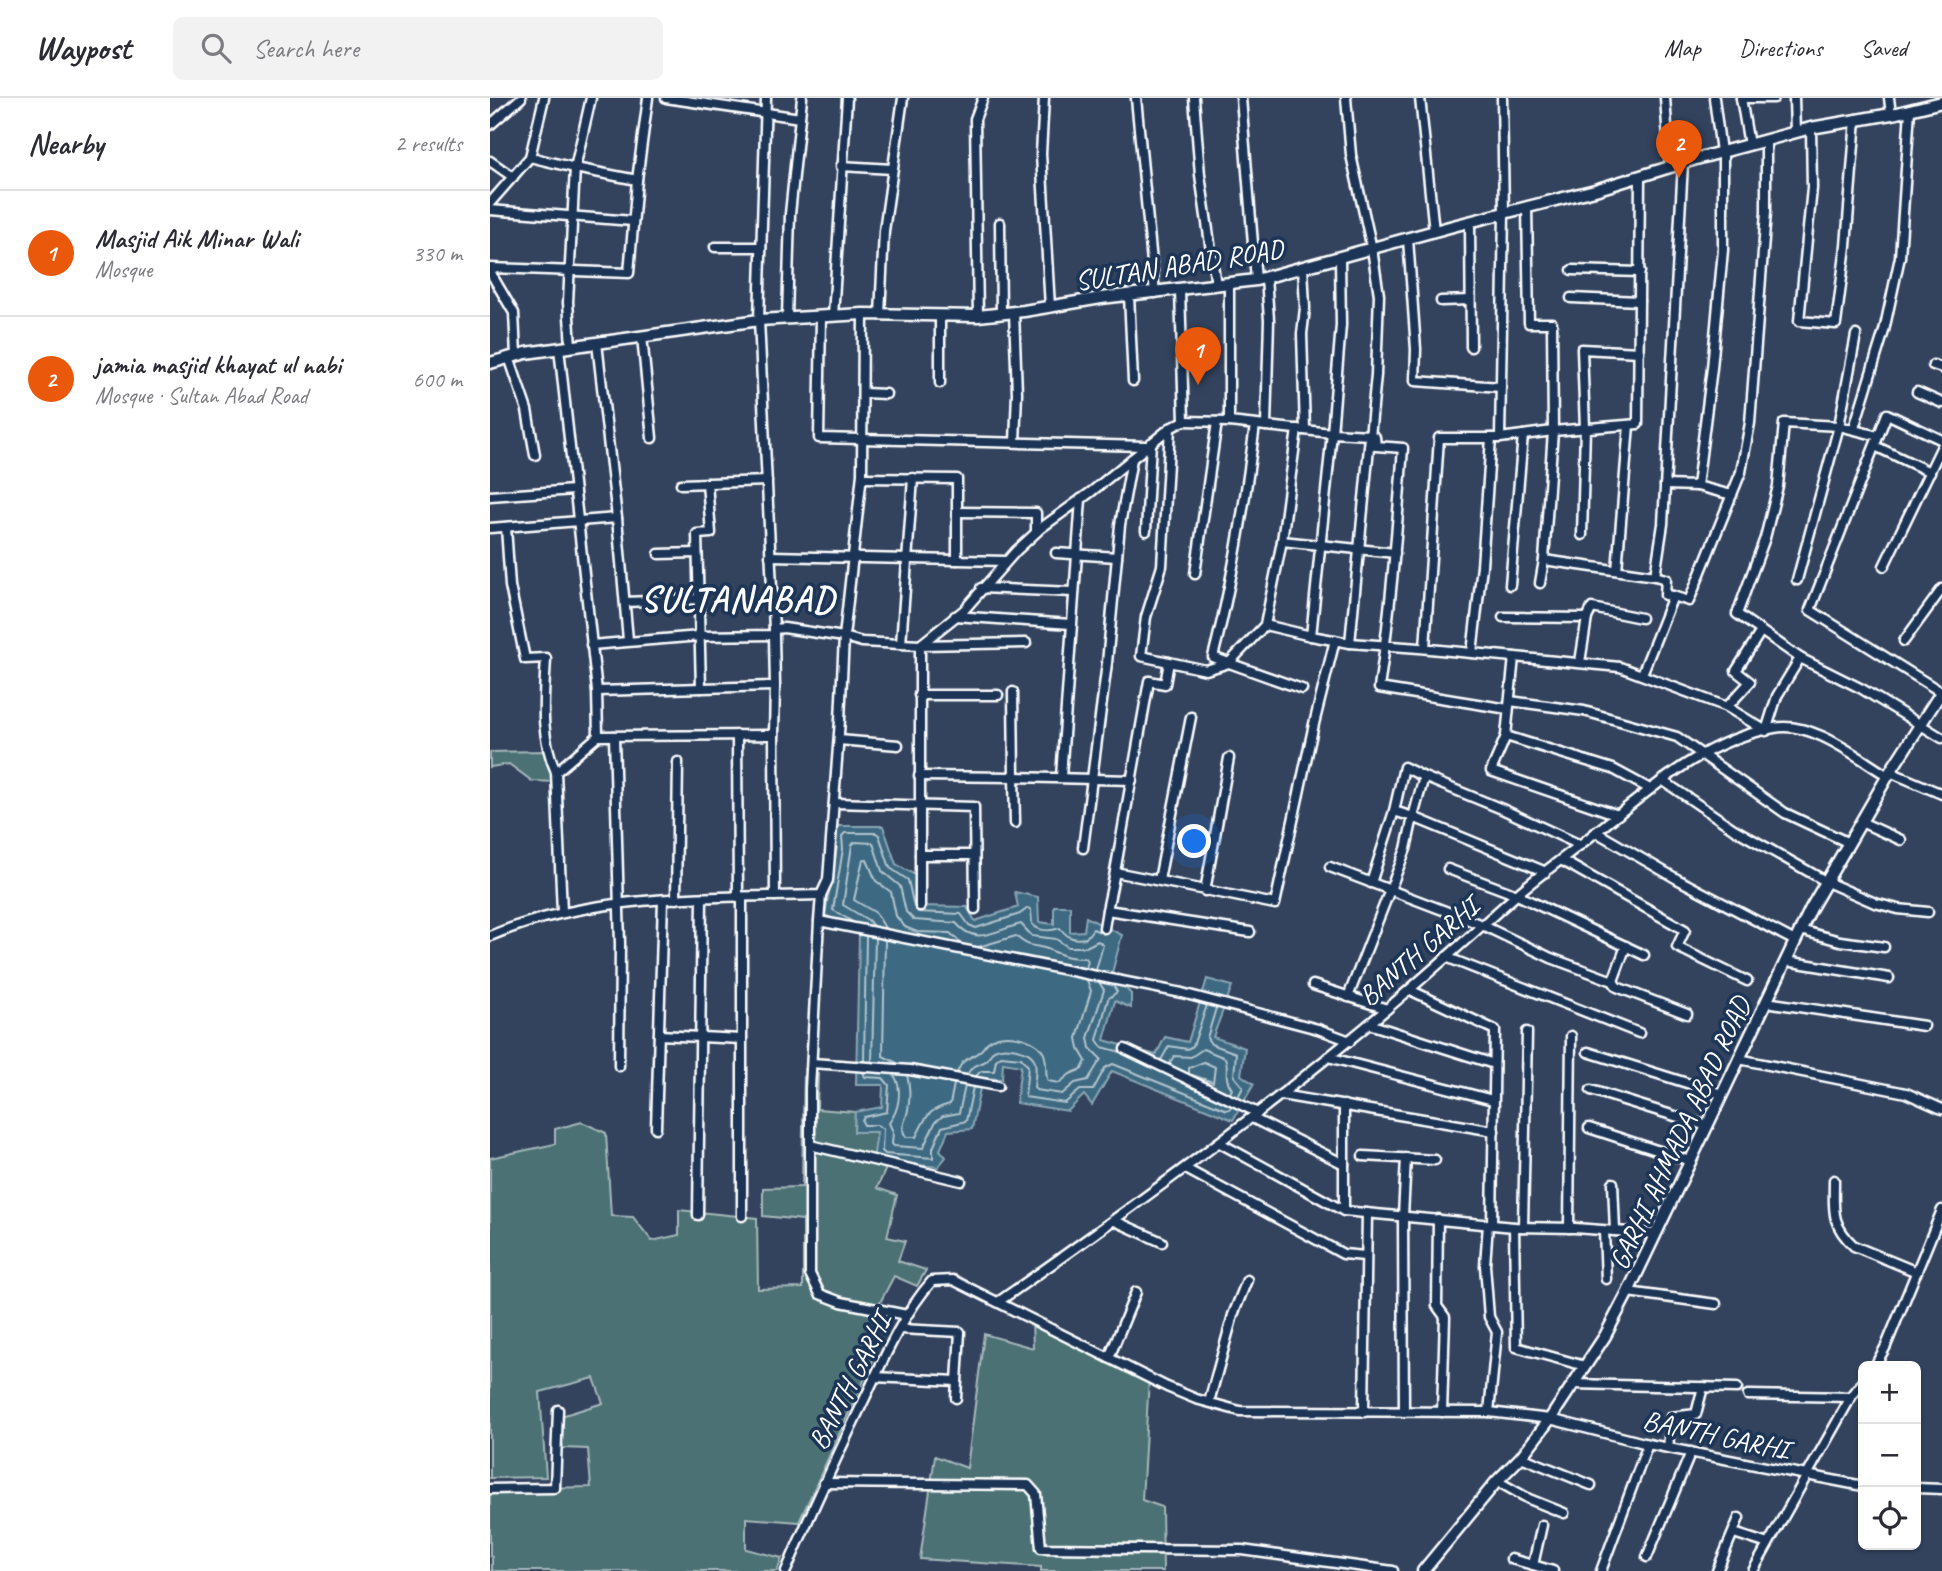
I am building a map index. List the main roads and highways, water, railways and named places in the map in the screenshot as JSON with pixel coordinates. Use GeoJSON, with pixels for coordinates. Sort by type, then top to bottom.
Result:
{"type":"FeatureCollection","features":[{"type":"Feature","properties":{"kind":"water"},"geometry":{"type":"Polygon","coordinates":[[[832,826],[883,826],[896,864],[915,875],[921,906],[967,907],[975,921],[1018,907],[1015,892],[1038,897],[1039,922],[1054,924],[1054,906],[1070,906],[1070,932],[1084,931],[1086,917],[1122,935],[1112,973],[1131,994],[1131,1008],[1115,1001],[1104,1040],[1156,1055],[1165,1037],[1188,1042],[1207,979],[1232,986],[1213,1037],[1245,1048],[1241,1075],[1254,1084],[1233,1120],[1112,1071],[1092,1105],[1084,1095],[1068,1111],[1016,1103],[1021,1066],[1003,1063],[1002,1079],[982,1078],[972,1129],[948,1131],[940,1150],[946,1157],[938,1167],[873,1160],[877,1132],[854,1132],[855,1112],[882,1107],[883,1085],[856,1085],[859,933],[825,915],[837,848],[832,826]]]}},
{"type":"Feature","properties":{"kind":"place","name":"jamia masjid khayat ul nabi"},"geometry":{"type":"Point","coordinates":[1679,178]}},
{"type":"Feature","properties":{"kind":"place","name":"Masjid Aik Minar Wali"},"geometry":{"type":"Point","coordinates":[1198,385]}},
{"type":"Feature","properties":{"kind":"district","name":"SULTANABAD"},"geometry":{"type":"Point","coordinates":[738,599]}}]}
